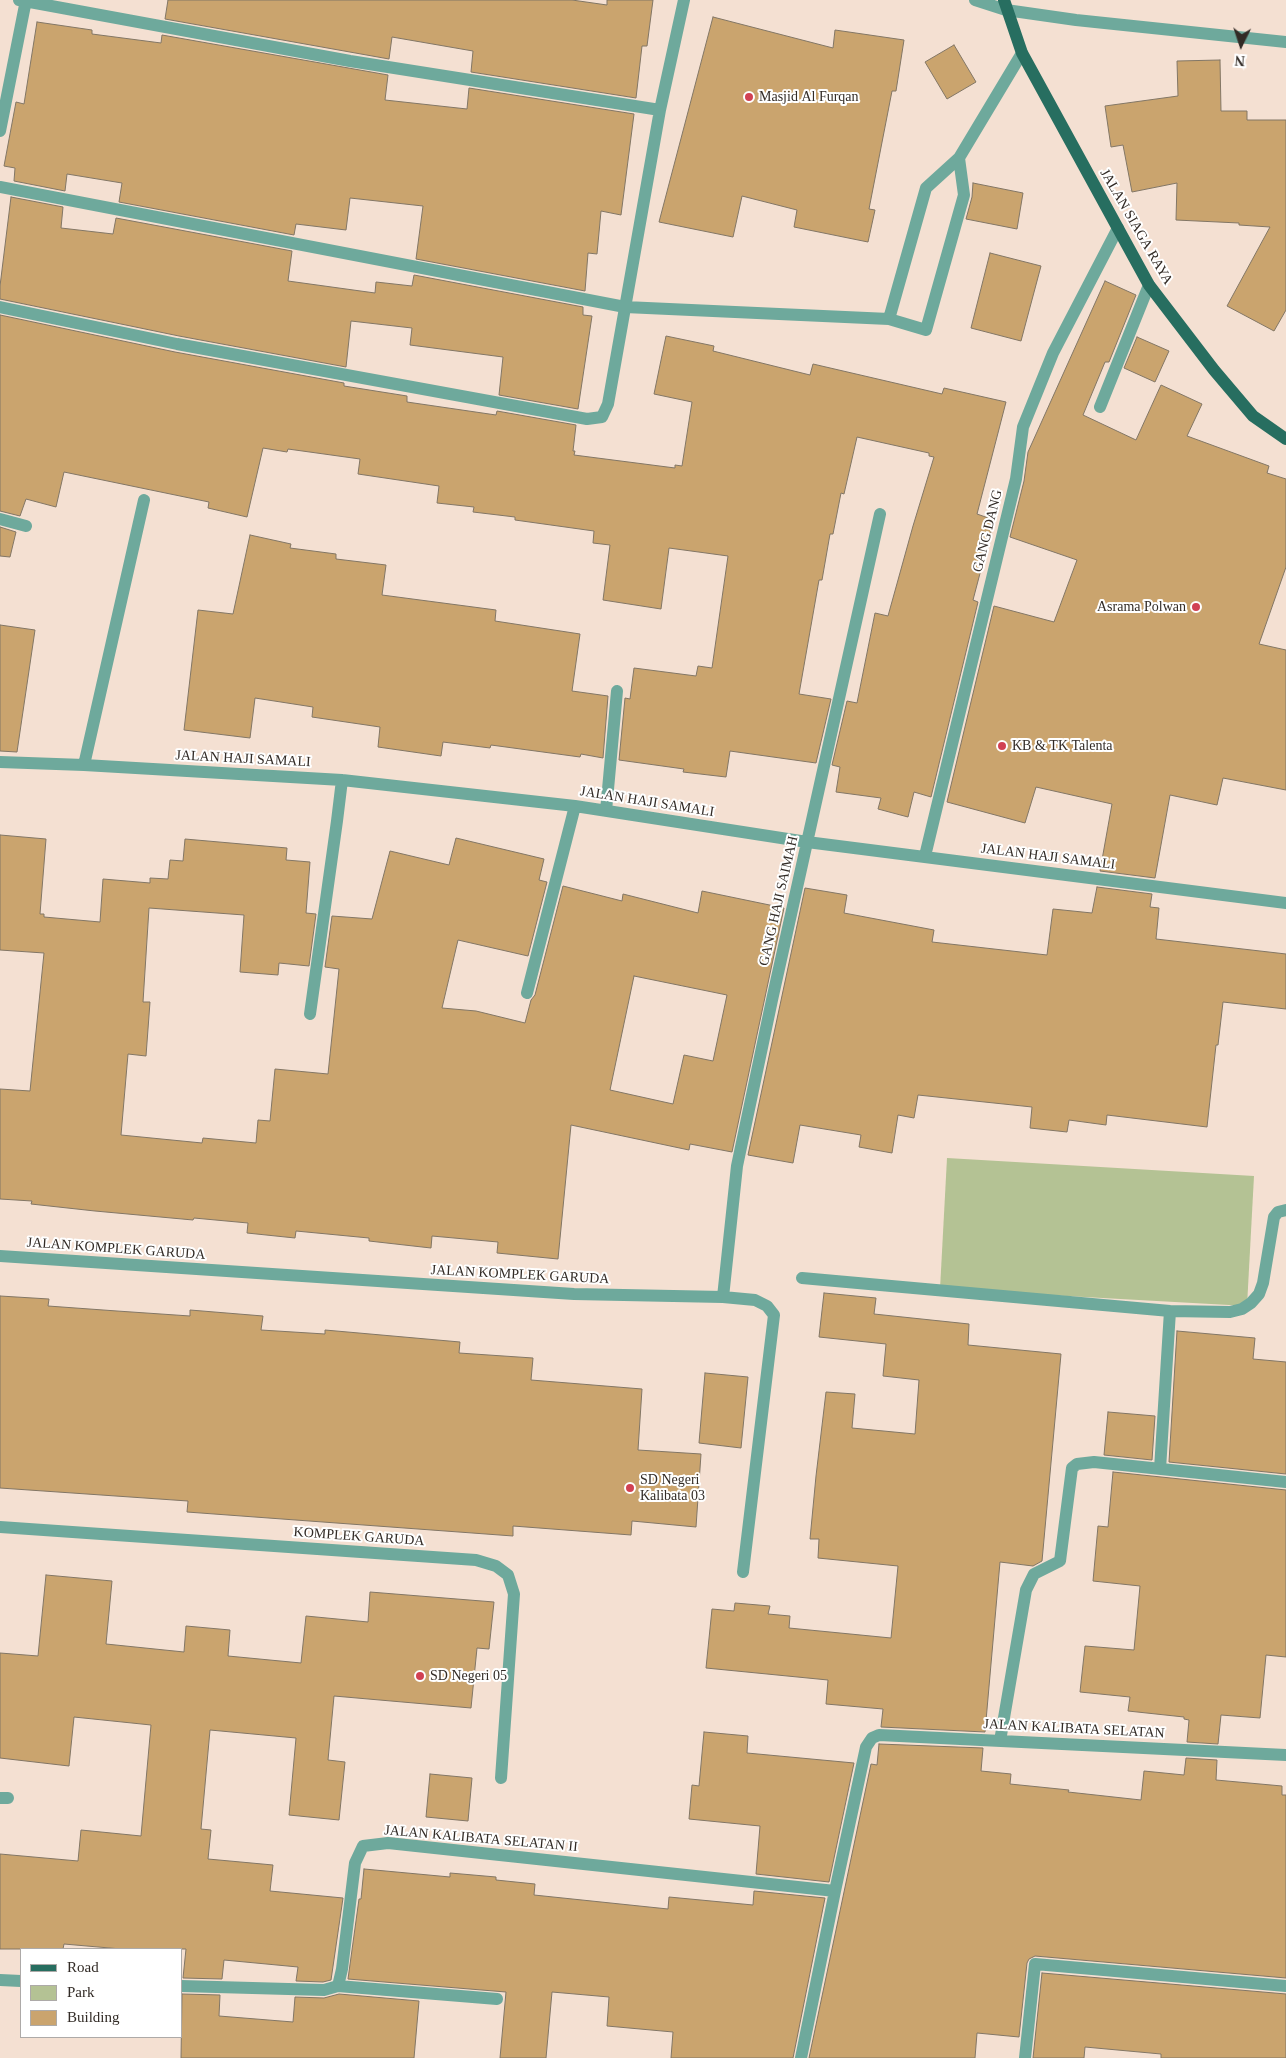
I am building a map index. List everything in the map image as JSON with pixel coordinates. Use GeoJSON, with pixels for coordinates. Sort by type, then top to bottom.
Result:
{"type":"FeatureCollection","features":[{"type":"Feature","properties":{"kind":"main road","name":"JALAN SIAGA RAYA"},"geometry":{"type":"LineString","coordinates":[[1005,5],[1022,53],[1149,286],[1214,370],[1253,416],[1286,439]]}},
{"type":"Feature","properties":{"kind":"street"},"geometry":{"type":"LineString","coordinates":[[0,132],[23,0],[350,61],[660,110]]}},
{"type":"Feature","properties":{"kind":"street"},"geometry":{"type":"LineString","coordinates":[[0,307],[187,346],[587,419],[602,417],[608,404],[660,110],[684,0]]}},
{"type":"Feature","properties":{"kind":"street"},"geometry":{"type":"LineString","coordinates":[[975,0],[1076,20],[1286,42]]}},
{"type":"Feature","properties":{"kind":"street"},"geometry":{"type":"LineString","coordinates":[[889,318],[926,188],[959,158],[1022,53]]}},
{"type":"Feature","properties":{"kind":"street"},"geometry":{"type":"LineString","coordinates":[[0,187],[625,307],[889,318],[926,330],[964,195],[959,158]]}},
{"type":"Feature","properties":{"kind":"street","name":"GANG DANG"},"geometry":{"type":"LineString","coordinates":[[925,856],[1016,479],[1023,427],[1053,353],[1118,228]]}},
{"type":"Feature","properties":{"kind":"street"},"geometry":{"type":"LineString","coordinates":[[1100,407],[1149,286]]}},
{"type":"Feature","properties":{"kind":"street"},"geometry":{"type":"LineString","coordinates":[[84,765],[144,500]]}},
{"type":"Feature","properties":{"kind":"street","name":"GANG HAJI SAIMAH"},"geometry":{"type":"LineString","coordinates":[[724,1296],[737,1166],[880,514]]}},
{"type":"Feature","properties":{"kind":"street"},"geometry":{"type":"LineString","coordinates":[[0,519],[26,526]]}},
{"type":"Feature","properties":{"kind":"street"},"geometry":{"type":"LineString","coordinates":[[606,811],[617,690]]}},
{"type":"Feature","properties":{"kind":"street","name":"JALAN HAJI SAMALI"},"geometry":{"type":"LineString","coordinates":[[0,762],[342,780],[575,806],[807,842],[1286,903]]}},
{"type":"Feature","properties":{"kind":"street"},"geometry":{"type":"LineString","coordinates":[[310,1014],[342,780]]}},
{"type":"Feature","properties":{"kind":"street"},"geometry":{"type":"LineString","coordinates":[[527,993],[575,806]]}},
{"type":"Feature","properties":{"kind":"street"},"geometry":{"type":"LineString","coordinates":[[802,1278],[1170,1311],[1230,1312],[1242,1310],[1259,1294],[1263,1283],[1274,1217],[1278,1212],[1286,1210]]}},
{"type":"Feature","properties":{"kind":"street","name":"JALAN KOMPLEK GARUDA"},"geometry":{"type":"LineString","coordinates":[[0,1256],[574,1294],[724,1296],[755,1300],[767,1306],[774,1315],[743,1572]]}},
{"type":"Feature","properties":{"kind":"street"},"geometry":{"type":"LineString","coordinates":[[1160,1469],[1170,1311]]}},
{"type":"Feature","properties":{"kind":"street"},"geometry":{"type":"LineString","coordinates":[[1000,1741],[1026,1590],[1034,1574],[1060,1561],[1072,1468],[1077,1464],[1094,1462],[1286,1482]]}},
{"type":"Feature","properties":{"kind":"street","name":"KOMPLEK GARUDA"},"geometry":{"type":"LineString","coordinates":[[0,1527],[476,1560],[496,1566],[508,1575],[514,1594],[501,1778]]}},
{"type":"Feature","properties":{"kind":"street","name":"JALAN KALIBATA SELATAN"},"geometry":{"type":"LineString","coordinates":[[835,1891],[866,1747],[872,1738],[879,1735],[1286,1755]]}},
{"type":"Feature","properties":{"kind":"street","name":"JALAN KALIBATA SELATAN II"},"geometry":{"type":"LineString","coordinates":[[338,1986],[342,1969],[355,1864],[363,1846],[388,1843],[835,1891]]}},
{"type":"Feature","properties":{"kind":"street"},"geometry":{"type":"LineString","coordinates":[[801,2058],[835,1891]]}},
{"type":"Feature","properties":{"kind":"street"},"geometry":{"type":"LineString","coordinates":[[1025,2058],[1035,1964],[1286,1986]]}},
{"type":"Feature","properties":{"kind":"street"},"geometry":{"type":"LineString","coordinates":[[0,1980],[20,1981]]}},
{"type":"Feature","properties":{"kind":"street"},"geometry":{"type":"LineString","coordinates":[[182,1986],[324,1990],[338,1986],[497,1999]]}},
{"type":"Feature","properties":{"kind":"green space"},"geometry":{"type":"Polygon","coordinates":[[[947,1158],[1254,1176],[1247,1306],[940,1289],[947,1158]]]}},
{"type":"Feature","properties":{"kind":"building"},"geometry":{"type":"Polygon","coordinates":[[[168,0],[572,0],[607,5],[607,0],[653,0],[647,46],[642,46],[636,98],[471,72],[473,51],[392,37],[389,59],[165,19],[168,0]]]}},
{"type":"Feature","properties":{"kind":"building"},"geometry":{"type":"Polygon","coordinates":[[[713,17],[833,48],[835,30],[904,40],[896,91],[892,91],[869,209],[875,210],[868,242],[794,227],[797,210],[742,196],[733,237],[659,222],[713,17]]]}},
{"type":"Feature","properties":{"kind":"building"},"geometry":{"type":"Polygon","coordinates":[[[37,22],[92,30],[92,34],[161,43],[162,35],[388,75],[385,100],[467,109],[469,88],[634,114],[621,215],[601,211],[597,254],[588,253],[585,291],[416,259],[423,206],[350,198],[346,230],[296,224],[294,235],[119,202],[122,183],[67,174],[65,191],[14,181],[15,168],[4,166],[16,102],[24,104],[37,22]]]}},
{"type":"Feature","properties":{"kind":"building"},"geometry":{"type":"Polygon","coordinates":[[[954,45],[976,82],[947,99],[925,62],[954,45]]]}},
{"type":"Feature","properties":{"kind":"building"},"geometry":{"type":"Polygon","coordinates":[[[1220,60],[1221,111],[1247,111],[1247,120],[1286,120],[1286,310],[1274,331],[1227,306],[1270,227],[1239,225],[1239,223],[1176,220],[1177,183],[1132,192],[1123,145],[1111,147],[1105,106],[1178,96],[1177,61],[1220,60]]]}},
{"type":"Feature","properties":{"kind":"building"},"geometry":{"type":"Polygon","coordinates":[[[973,183],[1023,193],[1017,229],[966,219],[972,197],[973,183]]]}},
{"type":"Feature","properties":{"kind":"building"},"geometry":{"type":"Polygon","coordinates":[[[11,197],[63,207],[61,228],[113,234],[116,218],[292,251],[288,281],[375,293],[376,282],[412,286],[414,275],[583,307],[583,315],[592,316],[578,409],[499,395],[503,357],[410,345],[412,328],[351,321],[346,367],[179,336],[0,299],[11,197]]]}},
{"type":"Feature","properties":{"kind":"building"},"geometry":{"type":"Polygon","coordinates":[[[990,253],[1041,266],[1021,341],[971,328],[990,253]]]}},
{"type":"Feature","properties":{"kind":"building"},"geometry":{"type":"Polygon","coordinates":[[[1105,281],[1136,295],[1109,362],[1105,362],[1083,415],[1136,440],[1161,385],[1202,404],[1187,436],[1269,466],[1267,473],[1286,479],[1286,567],[1259,644],[1286,650],[1286,790],[1223,778],[1217,805],[1170,795],[1155,878],[1100,871],[1112,804],[1036,787],[1025,823],[947,802],[994,606],[1054,622],[1077,560],[1010,537],[1024,481],[1028,452],[1105,281]]]}},
{"type":"Feature","properties":{"kind":"building"},"geometry":{"type":"Polygon","coordinates":[[[0,315],[175,352],[344,383],[344,386],[407,396],[407,402],[496,415],[497,411],[576,425],[574,455],[675,468],[675,465],[682,466],[692,402],[654,394],[666,336],[714,346],[713,351],[810,375],[813,364],[942,394],[944,388],[1006,402],[977,514],[994,520],[973,600],[978,602],[931,797],[914,792],[908,817],[878,809],[881,798],[836,792],[840,767],[832,765],[847,701],[857,703],[875,613],[888,616],[934,457],[929,456],[929,453],[857,437],[844,494],[841,493],[833,534],[830,534],[822,580],[819,580],[799,694],[831,699],[816,763],[730,751],[726,777],[683,772],[684,769],[619,760],[625,698],[630,699],[634,668],[696,676],[698,666],[712,668],[728,556],[669,548],[661,609],[603,600],[610,545],[593,543],[594,531],[515,520],[515,517],[473,512],[474,507],[437,503],[439,486],[358,474],[360,459],[288,449],[287,452],[263,448],[247,517],[208,508],[209,502],[64,472],[56,507],[26,499],[20,516],[0,511],[0,315]]]}},
{"type":"Feature","properties":{"kind":"building"},"geometry":{"type":"Polygon","coordinates":[[[1137,337],[1169,351],[1155,382],[1124,368],[1137,337]]]}},
{"type":"Feature","properties":{"kind":"building"},"geometry":{"type":"Polygon","coordinates":[[[0,527],[16,532],[10,557],[0,556],[0,527]]]}},
{"type":"Feature","properties":{"kind":"building"},"geometry":{"type":"Polygon","coordinates":[[[250,535],[291,544],[290,548],[336,554],[336,559],[386,565],[382,595],[496,610],[495,621],[580,634],[572,691],[608,696],[603,758],[581,754],[580,757],[491,745],[490,748],[443,742],[441,756],[378,747],[380,727],[312,717],[313,707],[255,698],[250,738],[184,730],[198,610],[233,614],[250,535]]]}},
{"type":"Feature","properties":{"kind":"building"},"geometry":{"type":"Polygon","coordinates":[[[0,625],[35,630],[17,752],[0,751],[0,625]]]}},
{"type":"Feature","properties":{"kind":"building"},"geometry":{"type":"Polygon","coordinates":[[[0,835],[46,839],[40,914],[44,914],[44,917],[100,922],[103,879],[150,883],[150,878],[168,879],[170,860],[183,861],[185,839],[287,848],[286,860],[310,862],[306,913],[316,914],[309,966],[279,963],[278,975],[240,972],[244,915],[149,908],[143,1002],[150,1002],[146,1056],[128,1054],[121,1135],[202,1143],[203,1138],[256,1143],[258,1120],[270,1121],[275,1069],[328,1074],[339,969],[325,967],[332,916],[372,919],[390,851],[449,865],[456,838],[544,859],[539,880],[547,882],[528,956],[458,940],[442,1008],[476,1011],[525,1023],[531,1000],[535,995],[563,886],[622,901],[623,894],[698,913],[702,891],[784,908],[732,1152],[690,1144],[689,1150],[571,1125],[558,1259],[497,1253],[498,1242],[432,1236],[431,1248],[369,1241],[369,1238],[296,1231],[295,1238],[247,1233],[248,1223],[95,1211],[31,1204],[32,1201],[0,1199],[0,1089],[30,1091],[44,953],[0,950],[0,835]],[[634,976],[610,1090],[673,1104],[684,1055],[713,1061],[727,995],[634,976]]]}},
{"type":"Feature","properties":{"kind":"building"},"geometry":{"type":"Polygon","coordinates":[[[1097,887],[1152,894],[1150,907],[1159,908],[1156,939],[1286,954],[1286,1009],[1223,1002],[1207,1127],[1107,1115],[1106,1125],[1069,1120],[1067,1132],[1030,1128],[1032,1107],[918,1095],[914,1118],[898,1115],[892,1153],[859,1147],[861,1135],[800,1125],[793,1163],[748,1155],[805,888],[847,895],[844,913],[934,930],[932,942],[1047,955],[1053,909],[1092,913],[1097,887]]]}},
{"type":"Feature","properties":{"kind":"building"},"geometry":{"type":"Polygon","coordinates":[[[824,1293],[876,1298],[874,1314],[969,1324],[968,1345],[1061,1354],[1042,1561],[1033,1566],[1000,1562],[985,1732],[881,1727],[883,1709],[826,1704],[828,1680],[706,1668],[712,1609],[734,1611],[735,1603],[770,1606],[768,1614],[790,1616],[789,1628],[891,1638],[898,1566],[818,1558],[819,1539],[810,1539],[816,1476],[826,1392],[855,1394],[852,1428],[915,1434],[919,1380],[883,1376],[886,1344],[819,1337],[824,1293]]]}},
{"type":"Feature","properties":{"kind":"building"},"geometry":{"type":"Polygon","coordinates":[[[0,1296],[49,1299],[48,1306],[190,1316],[190,1310],[263,1316],[261,1330],[325,1334],[325,1330],[460,1342],[459,1353],[533,1358],[531,1380],[642,1389],[638,1450],[701,1454],[696,1527],[632,1521],[631,1535],[513,1526],[513,1536],[187,1512],[188,1501],[0,1488],[0,1296]]]}},
{"type":"Feature","properties":{"kind":"building"},"geometry":{"type":"Polygon","coordinates":[[[1177,1331],[1255,1338],[1253,1359],[1286,1362],[1286,1474],[1169,1462],[1177,1331]]]}},
{"type":"Feature","properties":{"kind":"building"},"geometry":{"type":"Polygon","coordinates":[[[705,1373],[748,1377],[741,1448],[699,1443],[705,1373]]]}},
{"type":"Feature","properties":{"kind":"building"},"geometry":{"type":"Polygon","coordinates":[[[1108,1412],[1155,1416],[1152,1460],[1104,1455],[1108,1412]]]}},
{"type":"Feature","properties":{"kind":"building"},"geometry":{"type":"Polygon","coordinates":[[[1113,1472],[1286,1490],[1286,1657],[1266,1655],[1260,1718],[1221,1715],[1218,1744],[1187,1742],[1189,1720],[1184,1719],[1184,1717],[1128,1711],[1130,1697],[1080,1692],[1085,1646],[1134,1650],[1140,1586],[1093,1581],[1098,1526],[1108,1527],[1113,1472]]]}},
{"type":"Feature","properties":{"kind":"building"},"geometry":{"type":"Polygon","coordinates":[[[46,1575],[112,1581],[106,1644],[184,1652],[186,1626],[230,1630],[228,1656],[301,1663],[306,1616],[368,1622],[370,1592],[494,1602],[489,1649],[477,1648],[471,1708],[334,1696],[328,1760],[345,1762],[339,1820],[289,1815],[296,1738],[210,1730],[201,1829],[211,1830],[208,1859],[273,1865],[270,1891],[343,1898],[331,1980],[323,1982],[296,1981],[298,1967],[224,1960],[222,1979],[183,1978],[186,1949],[182,1948],[110,1948],[64,1944],[63,1948],[0,1949],[0,1854],[78,1861],[81,1830],[141,1836],[151,1725],[74,1717],[69,1766],[0,1758],[0,1653],[38,1656],[46,1575]]]}},
{"type":"Feature","properties":{"kind":"building"},"geometry":{"type":"Polygon","coordinates":[[[704,1732],[748,1736],[747,1753],[854,1763],[829,1882],[756,1874],[760,1826],[689,1819],[692,1785],[699,1786],[704,1732]]]}},
{"type":"Feature","properties":{"kind":"building"},"geometry":{"type":"Polygon","coordinates":[[[879,1744],[983,1748],[981,1771],[1011,1774],[1010,1784],[1141,1800],[1144,1771],[1184,1775],[1186,1758],[1217,1760],[1216,1780],[1282,1786],[1282,1795],[1286,1795],[1286,1978],[1035,1956],[1029,1959],[1027,1963],[1019,2037],[977,2033],[975,2058],[809,2058],[871,1764],[877,1765],[879,1744]]]}},
{"type":"Feature","properties":{"kind":"building"},"geometry":{"type":"Polygon","coordinates":[[[430,1774],[472,1778],[468,1821],[426,1817],[430,1774]]]}},
{"type":"Feature","properties":{"kind":"building"},"geometry":{"type":"Polygon","coordinates":[[[364,1869],[450,1877],[450,1873],[496,1877],[496,1880],[535,1884],[534,1895],[668,1909],[669,1897],[753,1905],[754,1891],[825,1898],[793,2058],[671,2058],[673,2032],[607,2026],[609,1997],[552,1992],[546,2058],[500,2058],[506,1992],[348,1979],[364,1869]]]}},
{"type":"Feature","properties":{"kind":"building"},"geometry":{"type":"Polygon","coordinates":[[[1042,1973],[1286,1994],[1286,2058],[1161,2058],[1161,2054],[1085,2047],[1084,2058],[1033,2058],[1042,1973]]]}},
{"type":"Feature","properties":{"kind":"building"},"geometry":{"type":"Polygon","coordinates":[[[182,1994],[220,1995],[219,2016],[293,2022],[295,1997],[324,1998],[339,1994],[419,2001],[414,2058],[181,2058],[182,1994]]]}},
{"type":"Feature","properties":{"kind":"place","name":"Masjid Al Furqan"},"geometry":{"type":"Point","coordinates":[749,97]}},
{"type":"Feature","properties":{"kind":"place","name":"Asrama Polwan"},"geometry":{"type":"Point","coordinates":[1196,607]}},
{"type":"Feature","properties":{"kind":"place","name":"KB & TK Talenta"},"geometry":{"type":"Point","coordinates":[1002,746]}},
{"type":"Feature","properties":{"kind":"place","name":"SD Negeri Kalibata 03"},"geometry":{"type":"Point","coordinates":[630,1488]}},
{"type":"Feature","properties":{"kind":"place","name":"SD Negeri 05"},"geometry":{"type":"Point","coordinates":[420,1676]}}]}
